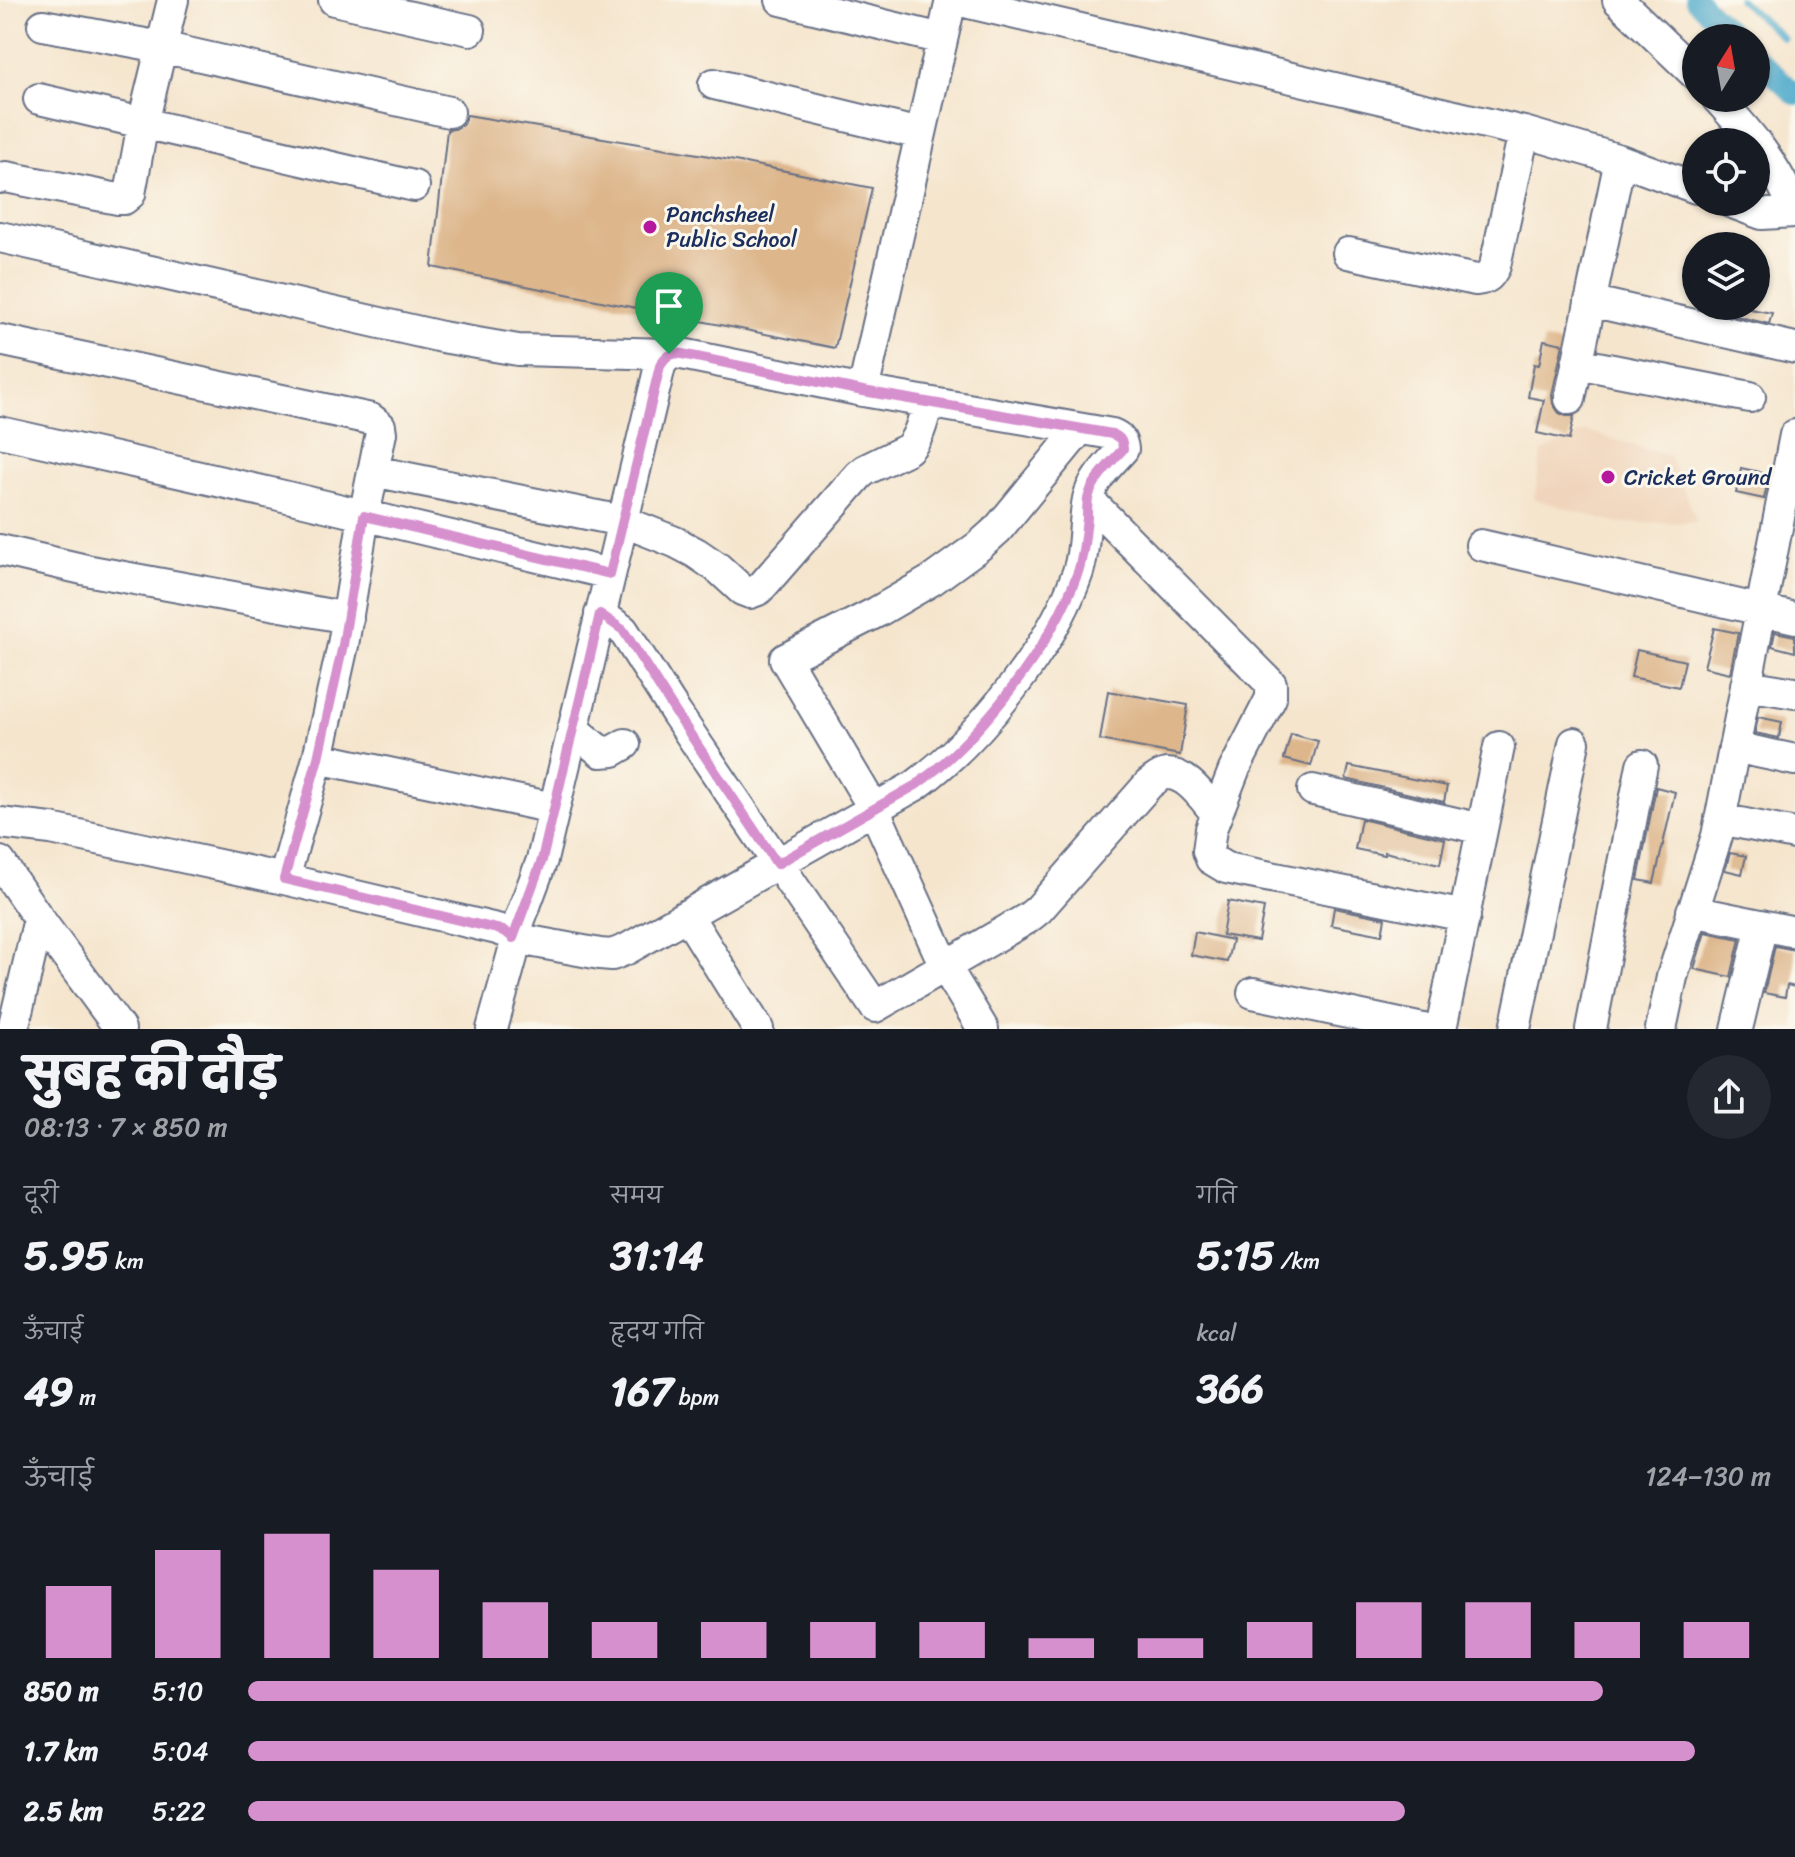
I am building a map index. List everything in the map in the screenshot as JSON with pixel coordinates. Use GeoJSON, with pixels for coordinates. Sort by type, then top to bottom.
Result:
{"type":"FeatureCollection","features":[{"type":"Feature","properties":{"kind":"street"},"geometry":{"type":"LineString","coordinates":[[0,178],[124,199],[132,190],[143,123],[173,0]]}},
{"type":"Feature","properties":{"kind":"street"},"geometry":{"type":"LineString","coordinates":[[334,0],[470,30]]}},
{"type":"Feature","properties":{"kind":"street"},"geometry":{"type":"LineString","coordinates":[[781,0],[942,39]]}},
{"type":"Feature","properties":{"kind":"street"},"geometry":{"type":"LineString","coordinates":[[863,391],[942,39],[954,0],[1524,132],[1620,160],[1682,183]]}},
{"type":"Feature","properties":{"kind":"street"},"geometry":{"type":"LineString","coordinates":[[1618,0],[1682,62]]}},
{"type":"Feature","properties":{"kind":"street"},"geometry":{"type":"LineString","coordinates":[[43,25],[161,47],[449,112]]}},
{"type":"Feature","properties":{"kind":"street"},"geometry":{"type":"LineString","coordinates":[[714,84],[920,134]]}},
{"type":"Feature","properties":{"kind":"street"},"geometry":{"type":"LineString","coordinates":[[39,99],[414,186]]}},
{"type":"Feature","properties":{"kind":"street"},"geometry":{"type":"LineString","coordinates":[[1729,112],[1763,151],[1785,185],[1795,211],[1770,213]]}},
{"type":"Feature","properties":{"kind":"street"},"geometry":{"type":"LineString","coordinates":[[1348,253],[1476,280],[1486,279],[1495,266],[1524,132]]}},
{"type":"Feature","properties":{"kind":"street"},"geometry":{"type":"LineString","coordinates":[[1570,399],[1620,160]]}},
{"type":"Feature","properties":{"kind":"street"},"geometry":{"type":"LineString","coordinates":[[0,237],[496,347],[677,353],[863,391],[1112,434],[1123,442],[1123,449],[1099,477],[1088,499],[1085,543],[1063,608],[1031,662],[965,744],[916,785],[612,955],[513,938],[497,929],[284,879],[51,829],[0,823]]}},
{"type":"Feature","properties":{"kind":"street"},"geometry":{"type":"LineString","coordinates":[[1590,301],[1795,348]]}},
{"type":"Feature","properties":{"kind":"street"},"geometry":{"type":"LineString","coordinates":[[0,340],[371,419],[380,426],[348,618],[318,758],[284,879]]}},
{"type":"Feature","properties":{"kind":"street"},"geometry":{"type":"LineString","coordinates":[[492,1029],[515,946],[513,938],[542,860],[660,366],[669,354]]}},
{"type":"Feature","properties":{"kind":"street"},"geometry":{"type":"LineString","coordinates":[[1577,363],[1750,397]]}},
{"type":"Feature","properties":{"kind":"street"},"geometry":{"type":"LineString","coordinates":[[373,471],[622,521],[696,553],[750,593],[764,584],[859,475],[913,444],[928,403]]}},
{"type":"Feature","properties":{"kind":"street"},"geometry":{"type":"LineString","coordinates":[[983,1029],[945,966],[874,809],[785,659],[932,580],[979,546],[998,529],[1080,429]]}},
{"type":"Feature","properties":{"kind":"street"},"geometry":{"type":"LineString","coordinates":[[0,432],[610,574]]}},
{"type":"Feature","properties":{"kind":"street"},"geometry":{"type":"LineString","coordinates":[[1661,1029],[1672,977],[1717,836],[1795,435]]}},
{"type":"Feature","properties":{"kind":"street"},"geometry":{"type":"LineString","coordinates":[[1088,499],[1271,684],[1271,698],[1234,770],[1211,829],[1208,851],[1211,859],[1218,865],[1240,871],[1465,916]]}},
{"type":"Feature","properties":{"kind":"street"},"geometry":{"type":"LineString","coordinates":[[1481,545],[1795,618]]}},
{"type":"Feature","properties":{"kind":"street"},"geometry":{"type":"LineString","coordinates":[[0,550],[91,571],[348,618]]}},
{"type":"Feature","properties":{"kind":"street"},"geometry":{"type":"LineString","coordinates":[[600,614],[623,630],[875,1007],[1038,910],[1149,784],[1160,776],[1168,774],[1190,783],[1217,814]]}},
{"type":"Feature","properties":{"kind":"street"},"geometry":{"type":"LineString","coordinates":[[1746,685],[1795,693]]}},
{"type":"Feature","properties":{"kind":"street"},"geometry":{"type":"LineString","coordinates":[[573,729],[601,752],[613,751],[625,744]]}},
{"type":"Feature","properties":{"kind":"street"},"geometry":{"type":"LineString","coordinates":[[1515,1029],[1574,743]]}},
{"type":"Feature","properties":{"kind":"street"},"geometry":{"type":"LineString","coordinates":[[1441,1029],[1499,747]]}},
{"type":"Feature","properties":{"kind":"street"},"geometry":{"type":"LineString","coordinates":[[1734,747],[1795,760]]}},
{"type":"Feature","properties":{"kind":"street"},"geometry":{"type":"LineString","coordinates":[[318,758],[553,808]]}},
{"type":"Feature","properties":{"kind":"street"},"geometry":{"type":"LineString","coordinates":[[1591,1029],[1642,765]]}},
{"type":"Feature","properties":{"kind":"street"},"geometry":{"type":"LineString","coordinates":[[1313,790],[1482,829]]}},
{"type":"Feature","properties":{"kind":"street"},"geometry":{"type":"LineString","coordinates":[[1720,819],[1795,834]]}},
{"type":"Feature","properties":{"kind":"street"},"geometry":{"type":"LineString","coordinates":[[0,862],[112,1025]]}},
{"type":"Feature","properties":{"kind":"street"},"geometry":{"type":"LineString","coordinates":[[1692,911],[1795,932]]}},
{"type":"Feature","properties":{"kind":"street"},"geometry":{"type":"LineString","coordinates":[[687,915],[758,1029]]}},
{"type":"Feature","properties":{"kind":"street"},"geometry":{"type":"LineString","coordinates":[[13,1029],[39,919]]}},
{"type":"Feature","properties":{"kind":"street"},"geometry":{"type":"LineString","coordinates":[[1737,1029],[1762,925]]}},
{"type":"Feature","properties":{"kind":"street"},"geometry":{"type":"LineString","coordinates":[[1253,993],[1423,1029]]}},
{"type":"Feature","properties":{"kind":"shaded area","name":"Cricket Ground"},"geometry":{"type":"Polygon","coordinates":[[[1586,431],[1669,456],[1697,522],[1615,523],[1534,499],[1542,452],[1586,431]]]}},
{"type":"Feature","properties":{"kind":"building","name":"Panchsheel Public School"},"geometry":{"type":"Polygon","coordinates":[[[467,115],[704,155],[872,188],[835,348],[432,267],[447,130],[462,125],[467,115]]]}},
{"type":"Feature","properties":{"kind":"building"},"geometry":{"type":"Polygon","coordinates":[[[1772,313],[1769,324],[1753,320],[1770,320],[1772,313]]]}},
{"type":"Feature","properties":{"kind":"building"},"geometry":{"type":"Polygon","coordinates":[[[1544,340],[1563,344],[1552,395],[1559,413],[1574,416],[1569,440],[1537,433],[1544,400],[1528,397],[1534,364],[1539,365],[1544,340]]]}},
{"type":"Feature","properties":{"kind":"building"},"geometry":{"type":"Polygon","coordinates":[[[1741,468],[1769,474],[1764,499],[1736,493],[1741,468]]]}},
{"type":"Feature","properties":{"kind":"building"},"geometry":{"type":"Polygon","coordinates":[[[1714,628],[1738,633],[1730,673],[1704,667],[1714,628]]]}},
{"type":"Feature","properties":{"kind":"building"},"geometry":{"type":"Polygon","coordinates":[[[1775,632],[1795,636],[1795,652],[1772,646],[1775,632]]]}},
{"type":"Feature","properties":{"kind":"building"},"geometry":{"type":"Polygon","coordinates":[[[1637,650],[1685,661],[1679,687],[1631,677],[1637,650]]]}},
{"type":"Feature","properties":{"kind":"building"},"geometry":{"type":"Polygon","coordinates":[[[1108,691],[1188,705],[1180,755],[1100,740],[1108,691]]]}},
{"type":"Feature","properties":{"kind":"building"},"geometry":{"type":"Polygon","coordinates":[[[1758,717],[1782,722],[1779,738],[1755,733],[1758,717]]]}},
{"type":"Feature","properties":{"kind":"building"},"geometry":{"type":"Polygon","coordinates":[[[1291,734],[1318,741],[1311,766],[1284,759],[1291,734]]]}},
{"type":"Feature","properties":{"kind":"building"},"geometry":{"type":"Polygon","coordinates":[[[1349,766],[1447,786],[1444,802],[1346,779],[1349,766]]]}},
{"type":"Feature","properties":{"kind":"building"},"geometry":{"type":"Polygon","coordinates":[[[1656,787],[1675,792],[1654,883],[1638,880],[1656,787]]]}},
{"type":"Feature","properties":{"kind":"building"},"geometry":{"type":"Polygon","coordinates":[[[1361,819],[1445,839],[1440,864],[1355,849],[1361,819]]]}},
{"type":"Feature","properties":{"kind":"building"},"geometry":{"type":"Polygon","coordinates":[[[1730,853],[1746,856],[1742,874],[1725,870],[1730,853]]]}},
{"type":"Feature","properties":{"kind":"building"},"geometry":{"type":"Polygon","coordinates":[[[1228,901],[1264,908],[1258,941],[1222,935],[1228,901]]]}},
{"type":"Feature","properties":{"kind":"building"},"geometry":{"type":"Polygon","coordinates":[[[1334,908],[1385,918],[1382,935],[1331,925],[1334,908]]]}},
{"type":"Feature","properties":{"kind":"building"},"geometry":{"type":"Polygon","coordinates":[[[1195,932],[1232,940],[1227,962],[1191,955],[1195,932]]]}},
{"type":"Feature","properties":{"kind":"building"},"geometry":{"type":"Polygon","coordinates":[[[1705,932],[1740,939],[1731,977],[1694,969],[1705,932]]]}},
{"type":"Feature","properties":{"kind":"building"},"geometry":{"type":"Polygon","coordinates":[[[1775,946],[1795,950],[1795,987],[1787,985],[1785,997],[1764,993],[1775,946]]]}},
{"type":"Feature","properties":{"kind":"waterway"},"geometry":{"type":"LineString","coordinates":[[1696,0],[1721,24]]}},
{"type":"Feature","properties":{"kind":"waterway"},"geometry":{"type":"LineString","coordinates":[[1740,0],[1783,38]]}},
{"type":"Feature","properties":{"kind":"waterway"},"geometry":{"type":"LineString","coordinates":[[1770,70],[1795,94]]}},
{"type":"Feature","properties":{"kind":"place","name":"Panchsheel Public School"},"geometry":{"type":"Point","coordinates":[650,227]}},
{"type":"Feature","properties":{"kind":"place","name":"Cricket Ground"},"geometry":{"type":"Point","coordinates":[1608,477]}},
{"type":"Feature","properties":{"kind":"route"},"geometry":{"type":"LineString","coordinates":[[677,353],[863,391],[1118,436],[1123,442],[1123,449],[1099,477],[1088,499],[1082,560],[1071,590],[1031,662],[965,744],[936,771],[777,864],[623,630],[600,614],[542,860],[513,938],[497,929],[284,879],[318,758],[343,645],[364,516],[610,574],[660,366],[669,354],[677,353]]}}]}
